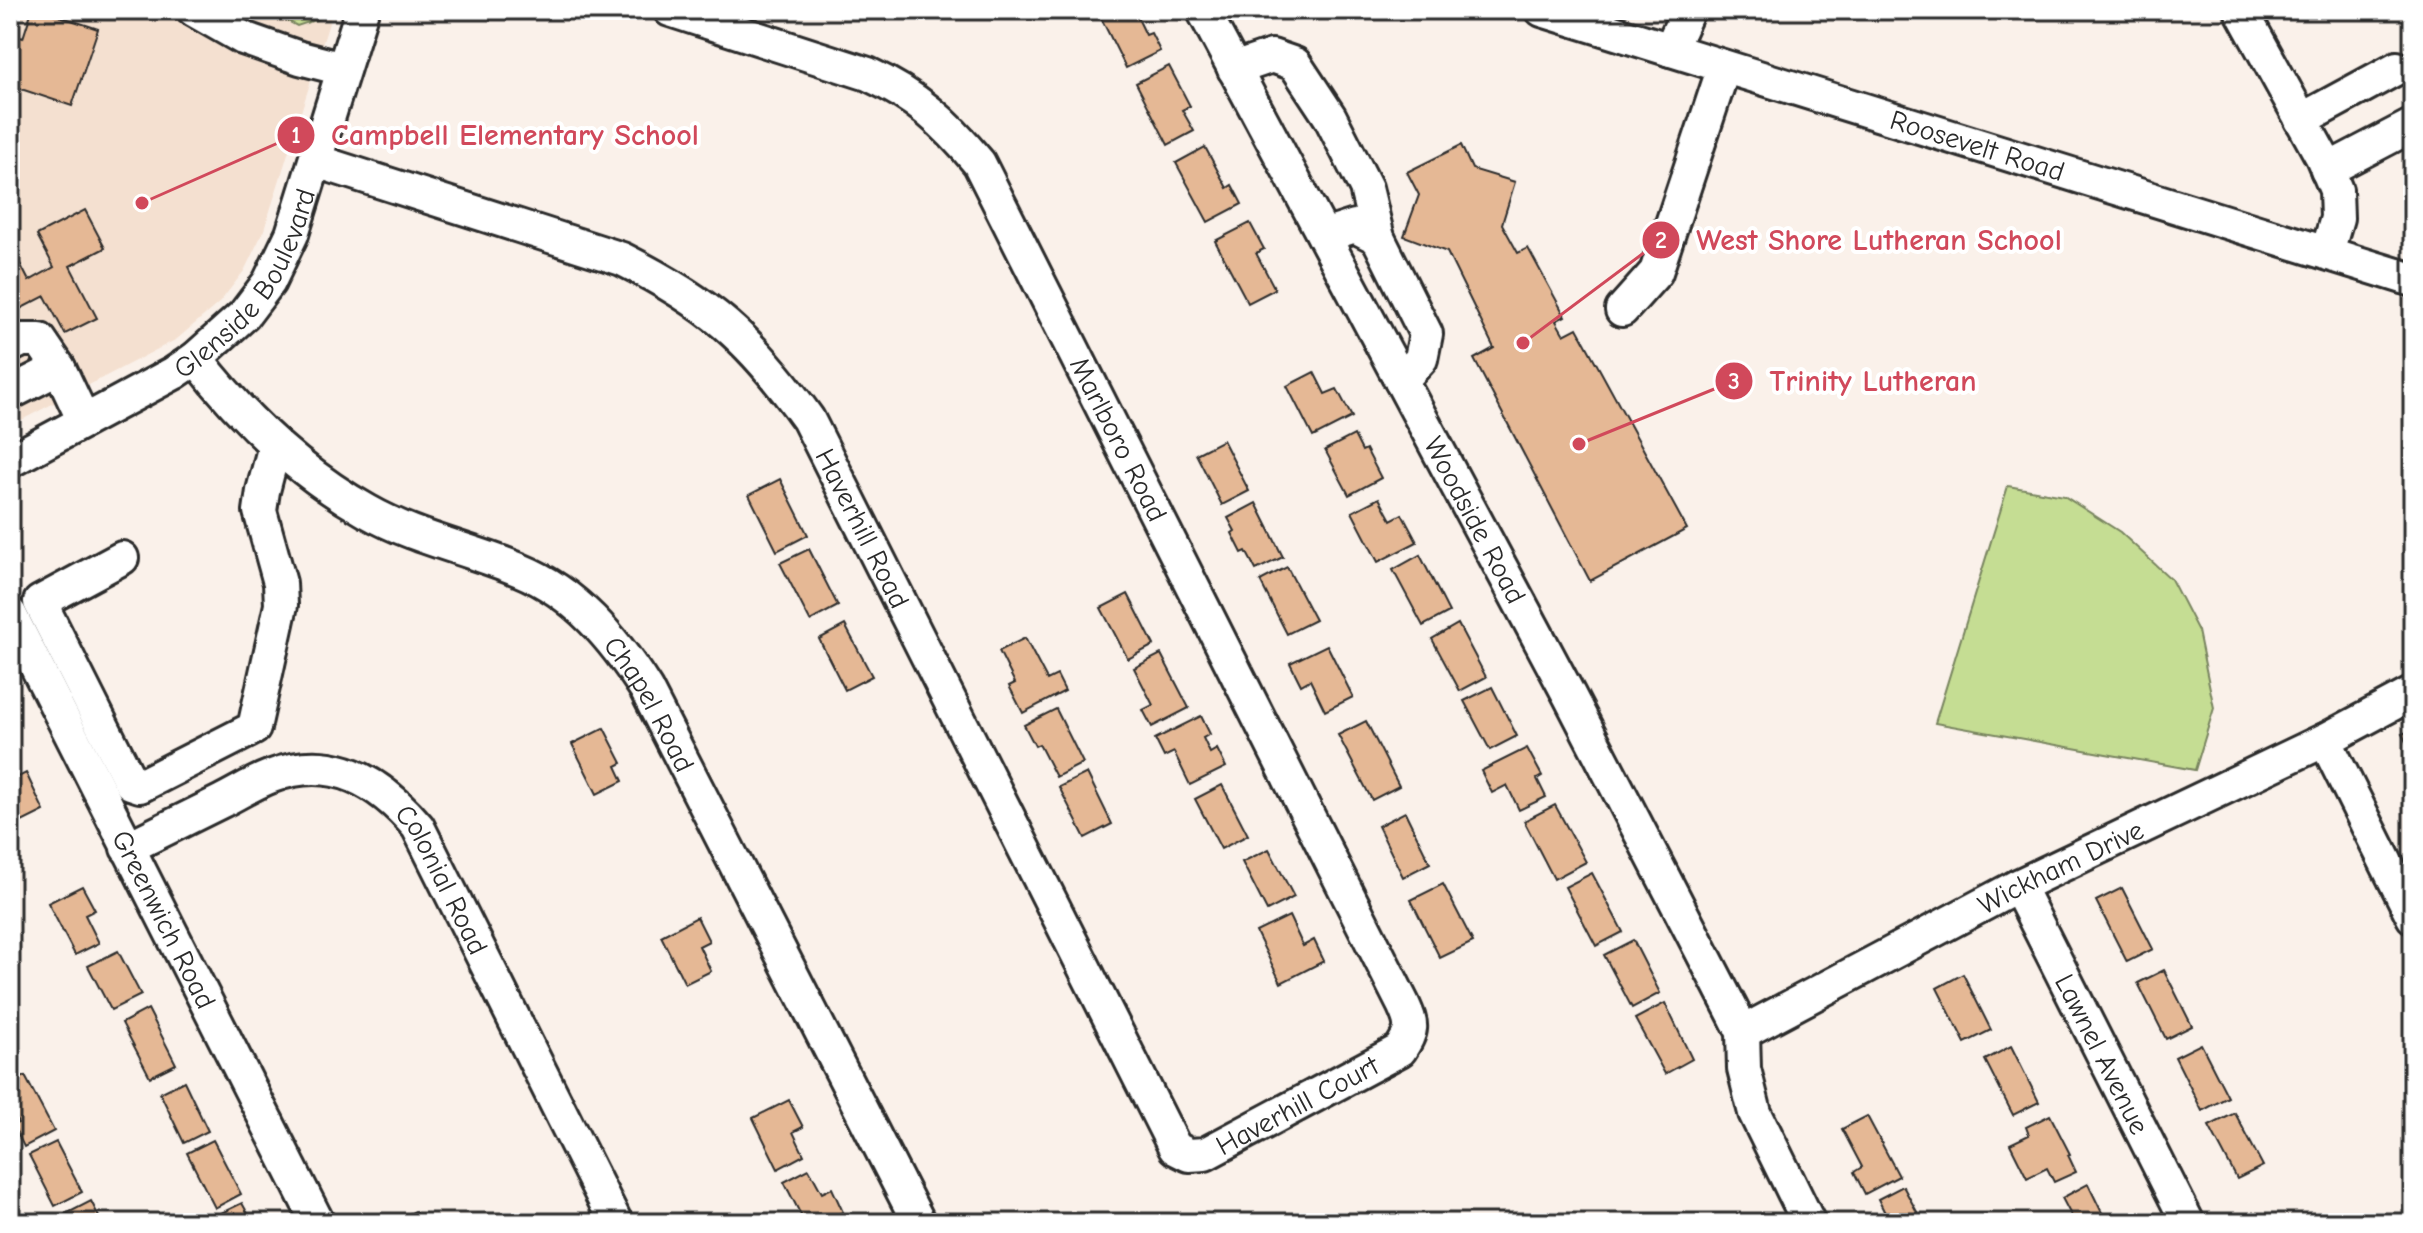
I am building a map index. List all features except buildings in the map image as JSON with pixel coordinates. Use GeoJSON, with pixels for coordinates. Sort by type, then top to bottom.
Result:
{"type":"FeatureCollection","features":[{"type":"Feature","properties":{"kind":"street"},"geometry":{"type":"LineString","coordinates":[[194,10],[243,38],[343,69]]}},
{"type":"Feature","properties":{"kind":"street","name":"Glenside Boulevard"},"geometry":{"type":"LineString","coordinates":[[10,461],[196,358],[244,315],[269,282],[292,234],[362,10]]}},
{"type":"Feature","properties":{"kind":"street","name":"Marlboro Road"},"geometry":{"type":"LineString","coordinates":[[670,10],[868,74],[897,88],[933,112],[979,163],[1403,1004],[1410,1020],[1411,1033]]}},
{"type":"Feature","properties":{"kind":"street","name":"Woodside Road"},"geometry":{"type":"LineString","coordinates":[[1203,10],[1569,695],[1743,1032]]}},
{"type":"Feature","properties":{"kind":"street","name":"Roosevelt Road"},"geometry":{"type":"LineString","coordinates":[[1542,10],[2413,280]]}},
{"type":"Feature","properties":{"kind":"street"},"geometry":{"type":"LineString","coordinates":[[1670,50],[1688,10]]}},
{"type":"Feature","properties":{"kind":"street"},"geometry":{"type":"LineString","coordinates":[[2241,10],[2336,190],[2337,218],[2327,252]]}},
{"type":"Feature","properties":{"kind":"street"},"geometry":{"type":"LineString","coordinates":[[1234,69],[1272,56],[1295,64],[1330,117],[1366,188],[1378,238],[1426,334],[1421,359],[1401,381]]}},
{"type":"Feature","properties":{"kind":"street"},"geometry":{"type":"LineString","coordinates":[[1622,310],[1656,272],[1724,67]]}},
{"type":"Feature","properties":{"kind":"street"},"geometry":{"type":"LineString","coordinates":[[2301,120],[2397,68]]}},
{"type":"Feature","properties":{"kind":"street"},"geometry":{"type":"LineString","coordinates":[[2327,170],[2413,125]]}},
{"type":"Feature","properties":{"kind":"street","name":"Haverhill Road"},"geometry":{"type":"LineString","coordinates":[[316,161],[622,259],[705,306],[735,330],[760,356],[808,419],[1175,1148]]}},
{"type":"Feature","properties":{"kind":"street"},"geometry":{"type":"LineString","coordinates":[[1324,236],[1355,226],[1378,238]]}},
{"type":"Feature","properties":{"kind":"street"},"geometry":{"type":"LineString","coordinates":[[10,346],[22,340],[40,340],[59,368],[84,421]]}},
{"type":"Feature","properties":{"kind":"street","name":"Chapel Road"},"geometry":{"type":"LineString","coordinates":[[196,358],[214,382],[275,445],[311,475],[369,512],[522,571],[550,586],[591,616],[619,647],[646,689],[919,1223]]}},
{"type":"Feature","properties":{"kind":"street"},"geometry":{"type":"LineString","coordinates":[[10,393],[59,368]]}},
{"type":"Feature","properties":{"kind":"street"},"geometry":{"type":"LineString","coordinates":[[122,558],[40,602],[131,783],[140,786],[254,728],[281,605],[280,583],[260,511],[275,445]]}},
{"type":"Feature","properties":{"kind":"street","name":"Greenwich Road"},"geometry":{"type":"LineString","coordinates":[[10,614],[318,1223]]}},
{"type":"Feature","properties":{"kind":"street","name":"Wickham Drive"},"geometry":{"type":"LineString","coordinates":[[1743,1032],[2018,886],[2325,740],[2413,693]]}},
{"type":"Feature","properties":{"kind":"street"},"geometry":{"type":"LineString","coordinates":[[2325,740],[2413,917]]}},
{"type":"Feature","properties":{"kind":"street","name":"Colonial Road"},"geometry":{"type":"LineString","coordinates":[[127,848],[274,775],[325,768],[349,773],[376,786],[399,805],[418,827],[616,1223]]}},
{"type":"Feature","properties":{"kind":"street","name":"Lawnel Avenue"},"geometry":{"type":"LineString","coordinates":[[2018,886],[2188,1223]]}},
{"type":"Feature","properties":{"kind":"street"},"geometry":{"type":"LineString","coordinates":[[1743,1032],[1744,1069],[1760,1126],[1809,1223]]}},
{"type":"Feature","properties":{"kind":"street","name":"Haverhill Court"},"geometry":{"type":"LineString","coordinates":[[1175,1148],[1189,1155],[1205,1154],[1400,1050],[1411,1033]]}},
{"type":"Feature","properties":{"kind":"shaded area"},"geometry":{"type":"Polygon","coordinates":[[[10,10],[333,10],[264,230],[244,271],[220,302],[177,339],[10,426],[10,10]]]}},
{"type":"Feature","properties":{"kind":"green space"},"geometry":{"type":"Polygon","coordinates":[[[267,10],[323,10],[321,18],[297,26],[267,10]]]}},
{"type":"Feature","properties":{"kind":"green space"},"geometry":{"type":"Polygon","coordinates":[[[2008,486],[2064,496],[2120,532],[2171,579],[2198,631],[2214,708],[2195,770],[1935,723],[2008,486]]]}},
{"type":"Feature","properties":{"kind":"place","name":"Campbell Elementary School"},"geometry":{"type":"Point","coordinates":[142,203]}},
{"type":"Feature","properties":{"kind":"place","name":"West Shore Lutheran School"},"geometry":{"type":"Point","coordinates":[1523,343]}},
{"type":"Feature","properties":{"kind":"place","name":"Trinity Lutheran"},"geometry":{"type":"Point","coordinates":[1579,444]}}]}
